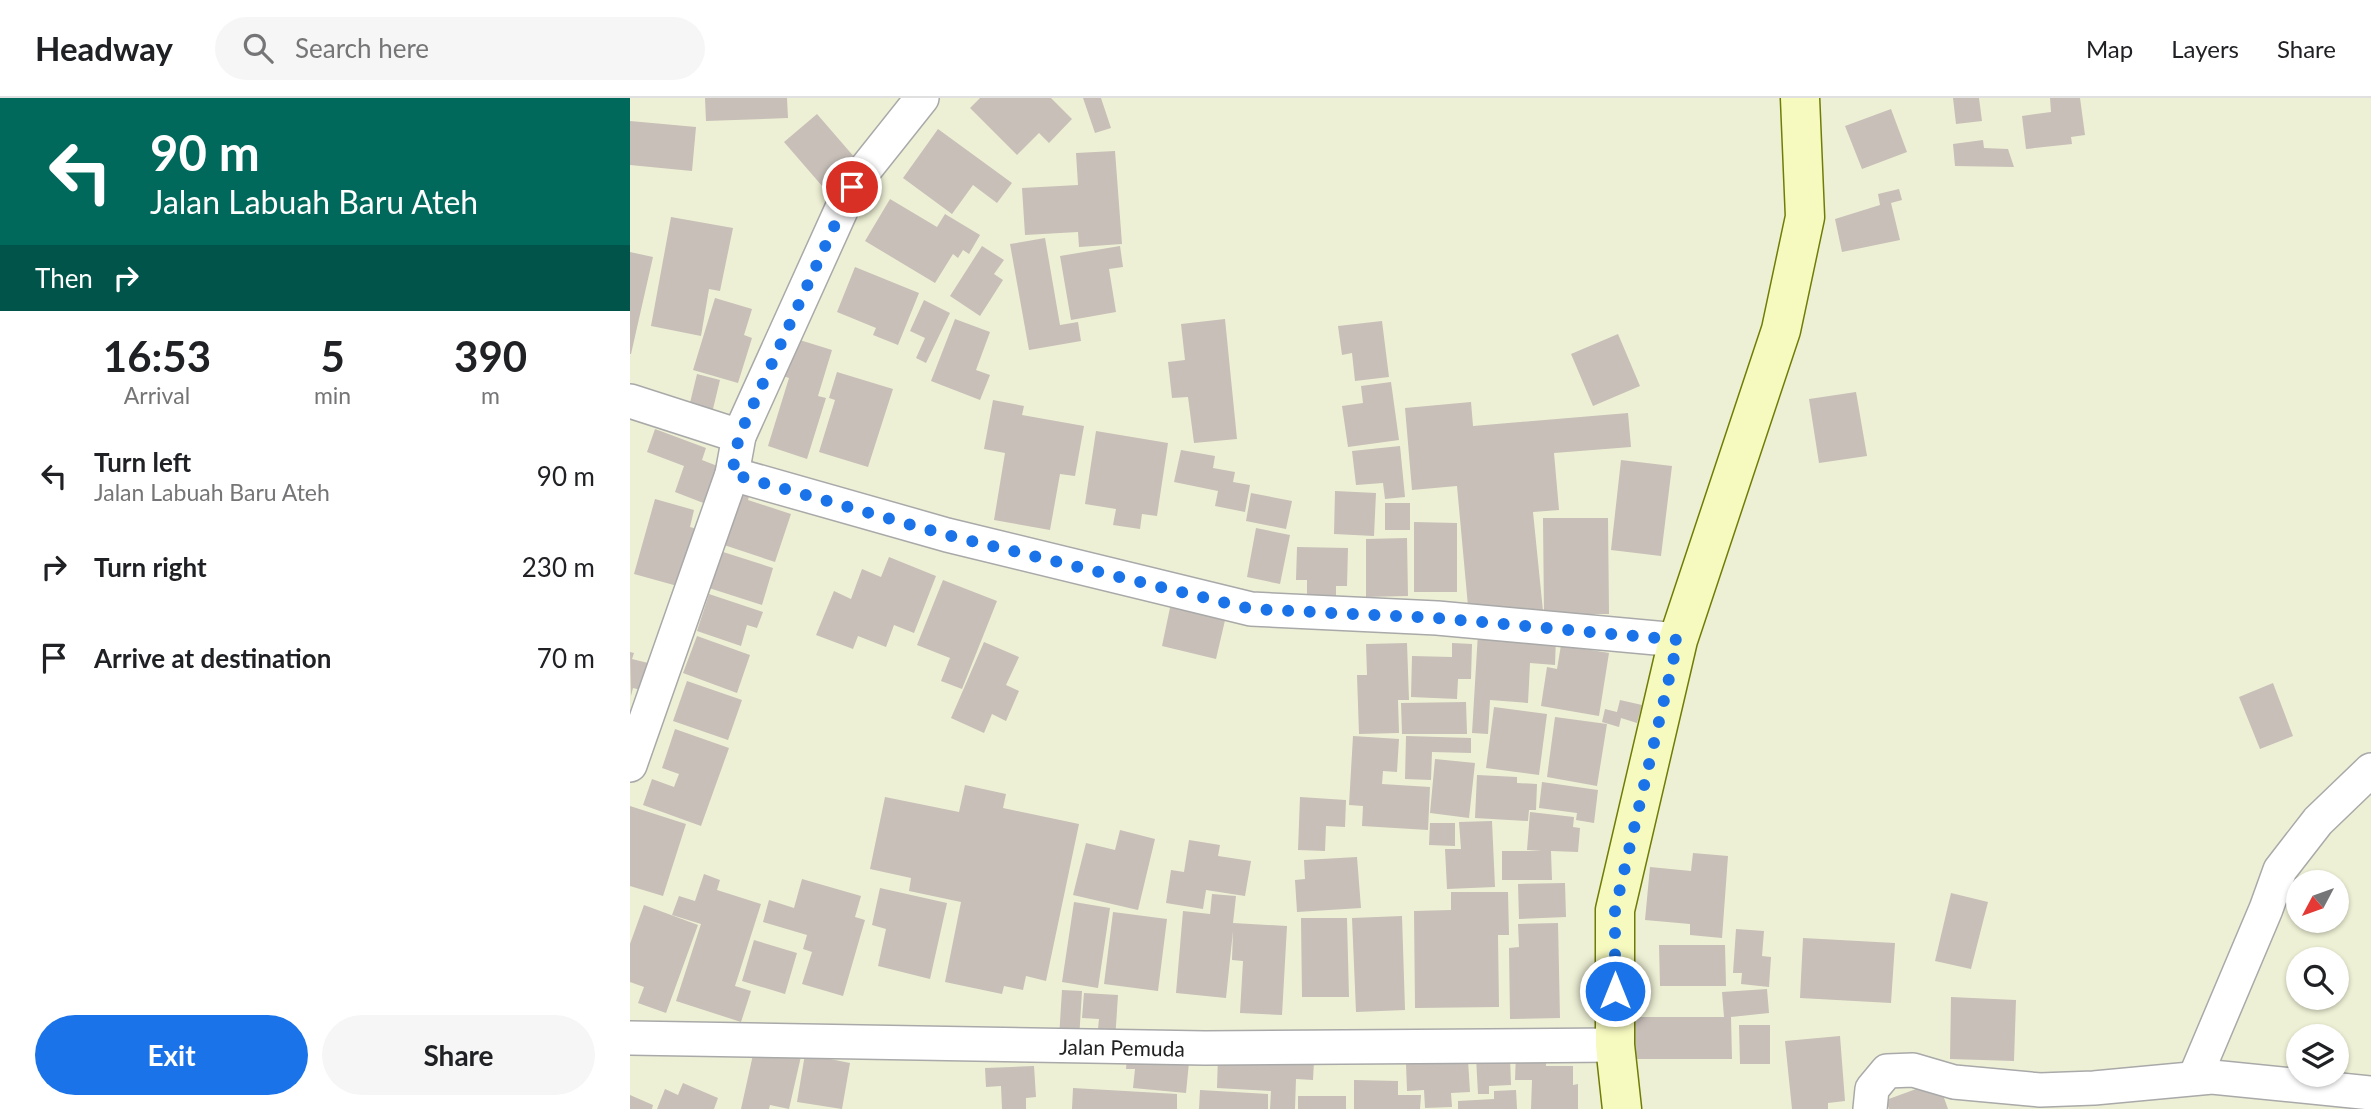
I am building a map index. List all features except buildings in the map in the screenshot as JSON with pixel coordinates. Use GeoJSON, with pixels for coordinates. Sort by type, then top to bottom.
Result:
{"type":"FeatureCollection","features":[{"type":"Feature","properties":{"kind":"main road"},"geometry":{"type":"LineString","coordinates":[[1622,1109],[1615,1045],[1615,910],[1678,640],[1784,318],[1805,217],[1800,98]]}},
{"type":"Feature","properties":{"kind":"street"},"geometry":{"type":"LineString","coordinates":[[630,765],[732,474],[739,436],[852,187],[922,98]]}},
{"type":"Feature","properties":{"kind":"street"},"geometry":{"type":"LineString","coordinates":[[630,401],[739,436]]}},
{"type":"Feature","properties":{"kind":"street"},"geometry":{"type":"LineString","coordinates":[[732,474],[947,535],[1251,609],[1437,618],[1678,640]]}},
{"type":"Feature","properties":{"kind":"street"},"geometry":{"type":"LineString","coordinates":[[2213,1078],[2280,870],[2318,821],[2371,770]]}},
{"type":"Feature","properties":{"kind":"street","name":"Jalan Pemuda"},"geometry":{"type":"LineString","coordinates":[[630,1038],[1205,1048],[1615,1045]]}},
{"type":"Feature","properties":{"kind":"street"},"geometry":{"type":"LineString","coordinates":[[1870,1109],[1872,1089],[1887,1071],[1913,1070],[1954,1082],[2040,1090],[2096,1099],[2213,1078],[2371,1093]]}},
{"type":"Feature","properties":{"kind":"green space"},"geometry":{"type":"Polygon","coordinates":[[[630,98],[2371,98],[2371,1109],[630,1109],[630,98]]]}},
{"type":"Feature","properties":{"kind":"route"},"geometry":{"type":"LineString","coordinates":[[852,187],[739,436],[732,474],[947,535],[1251,609],[1437,618],[1678,640],[1615,910],[1615,991]]}}]}
